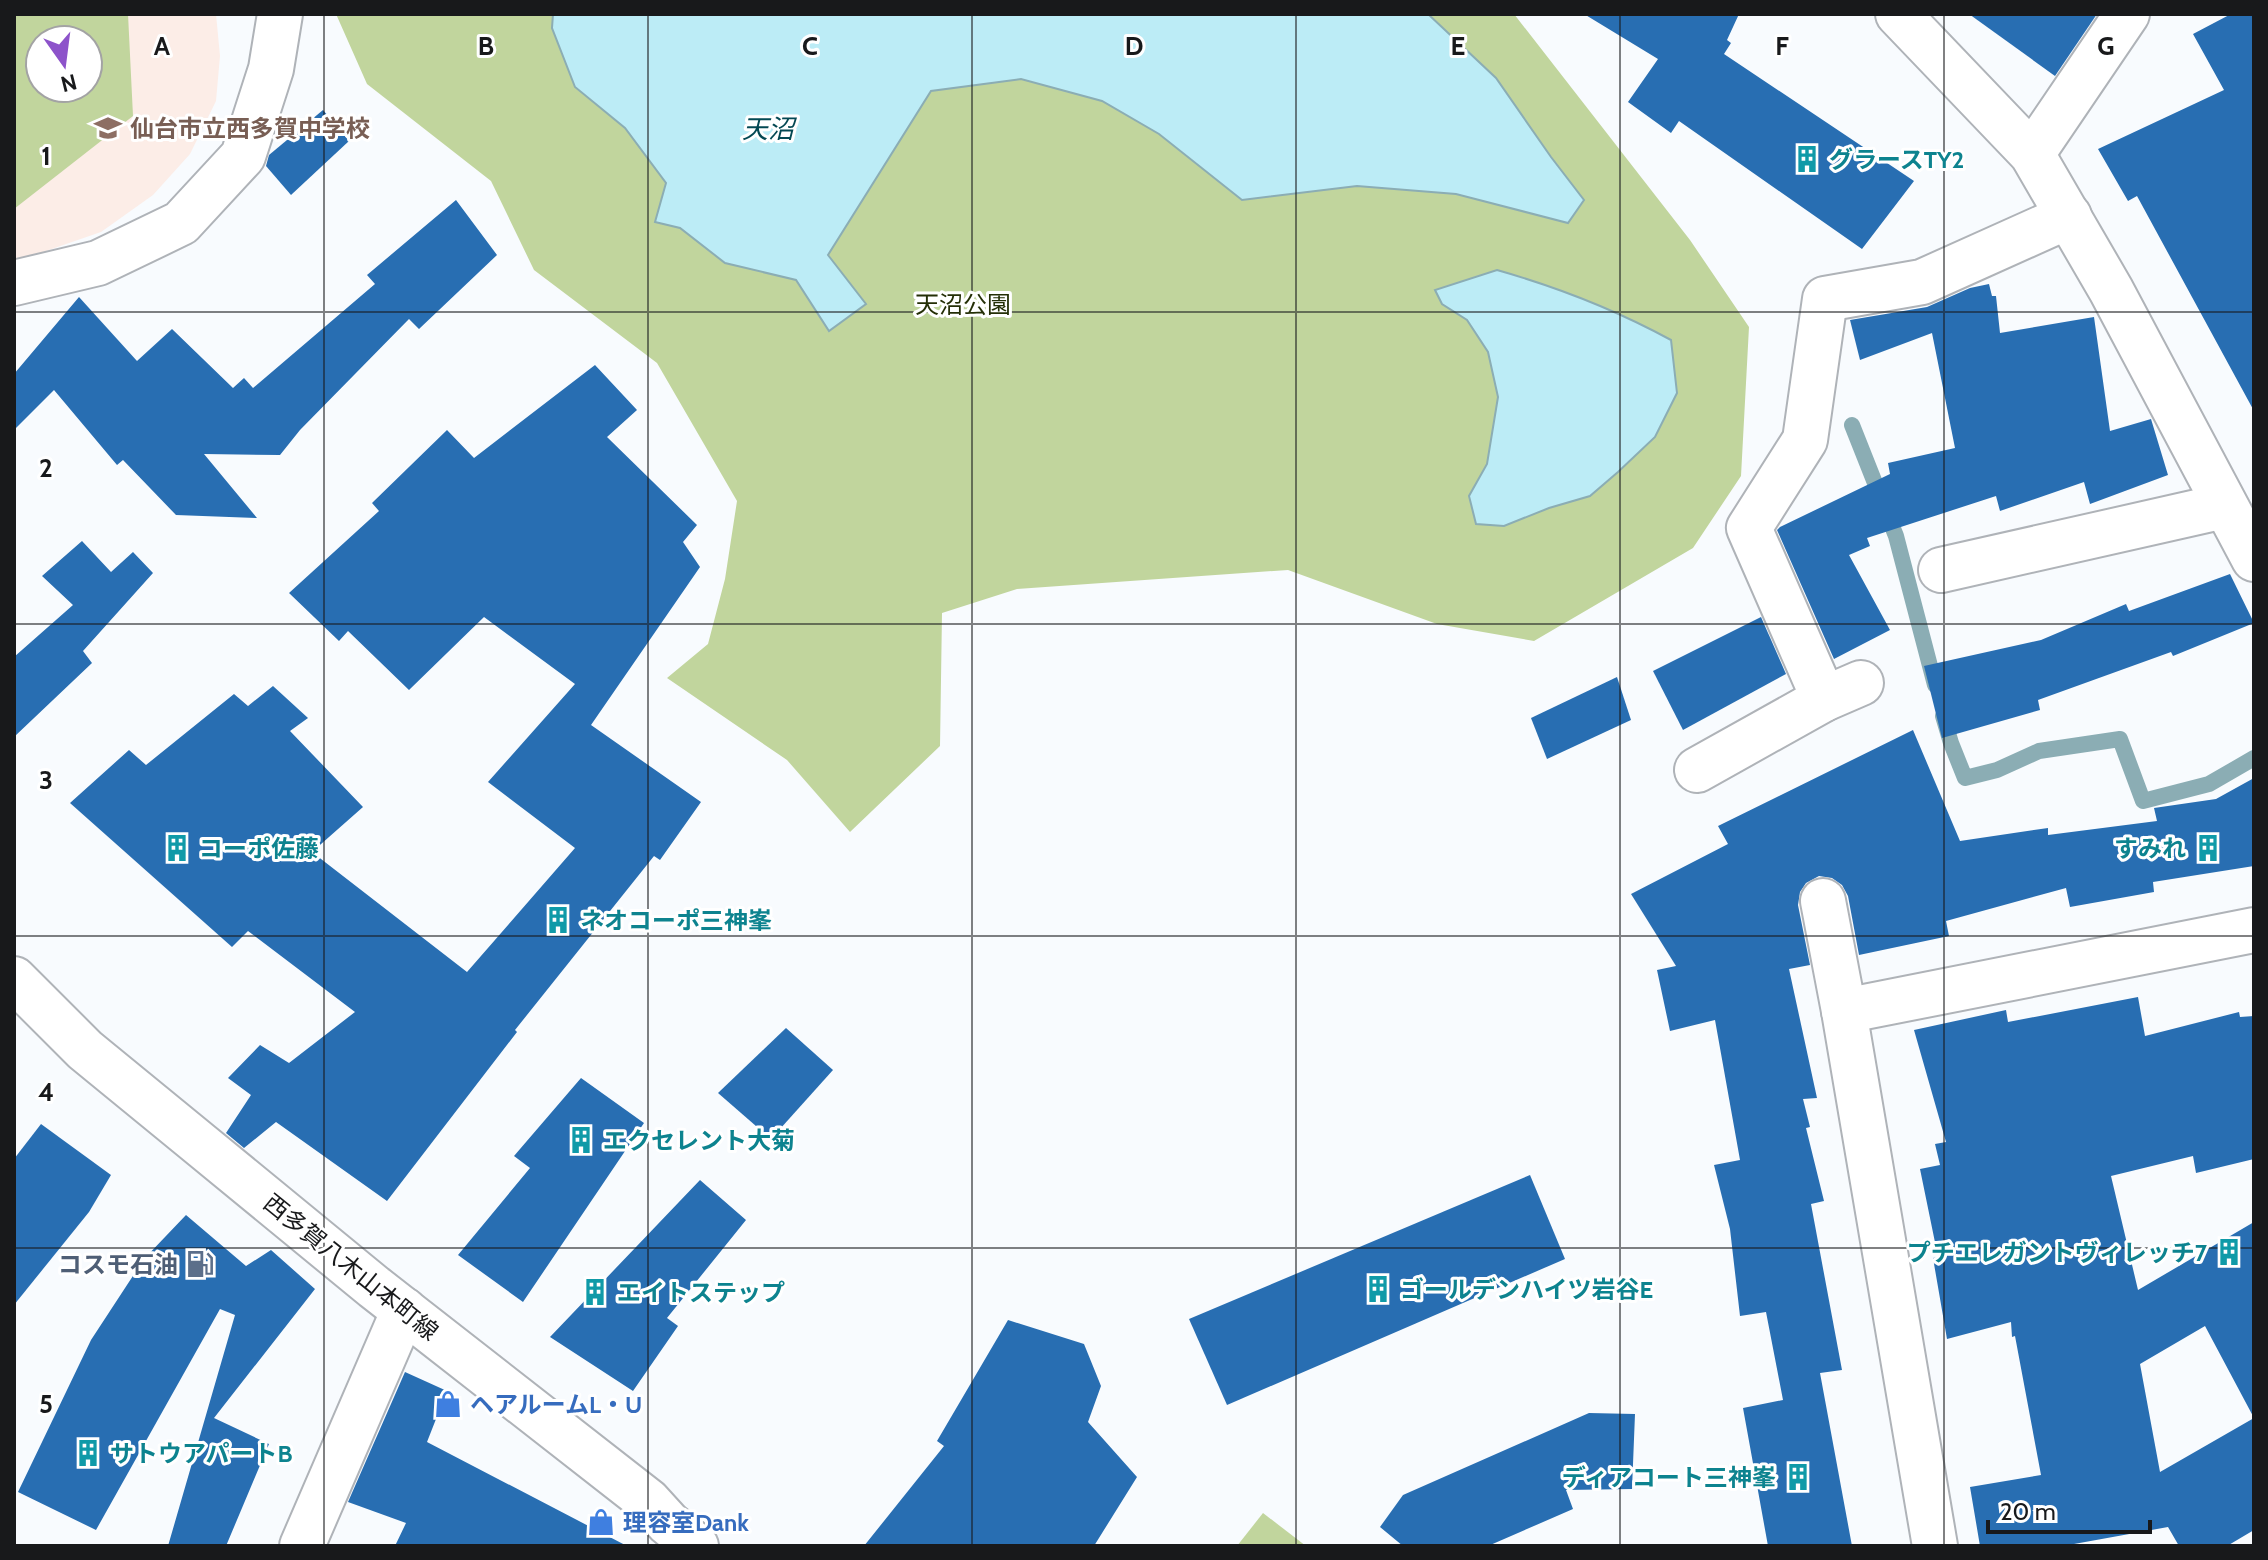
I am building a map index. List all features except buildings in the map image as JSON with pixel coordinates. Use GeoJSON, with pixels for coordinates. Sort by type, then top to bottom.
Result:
{"type":"FeatureCollection","features":[{"type":"Feature","properties":{"kind":"street"},"geometry":{"type":"LineString","coordinates":[[14,283],[98,263],[181,223],[243,156],[271,69],[280,14]]}},
{"type":"Feature","properties":{"kind":"street"},"geometry":{"type":"LineString","coordinates":[[1898,14],[2032,154],[2118,304],[2254,559]]}},
{"type":"Feature","properties":{"kind":"street"},"geometry":{"type":"LineString","coordinates":[[2032,154],[2127,14]]}},
{"type":"Feature","properties":{"kind":"street"},"geometry":{"type":"LineString","coordinates":[[1697,770],[1842,691],[1749,528],[1805,440],[1825,299],[1922,282],[2069,216]]}},
{"type":"Feature","properties":{"kind":"street"},"geometry":{"type":"LineString","coordinates":[[1941,570],[2224,506]]}},
{"type":"Feature","properties":{"kind":"street"},"geometry":{"type":"LineString","coordinates":[[1823,901],[1935,1546]]}},
{"type":"Feature","properties":{"kind":"street"},"geometry":{"type":"LineString","coordinates":[[1844,1011],[2254,930]]}},
{"type":"Feature","properties":{"kind":"street","name":"西多賀八木山本町線"},"geometry":{"type":"LineString","coordinates":[[14,979],[85,1050],[404,1310],[648,1501],[674,1538]]}},
{"type":"Feature","properties":{"kind":"street"},"geometry":{"type":"LineString","coordinates":[[302,1546],[404,1310]]}},
{"type":"Feature","properties":{"kind":"shaded area","name":"仙台市立西多賀中学校"},"geometry":{"type":"Polygon","coordinates":[[[14,14],[216,14],[220,56],[216,101],[190,154],[153,195],[101,232],[14,262],[14,14]]]}},
{"type":"Feature","properties":{"kind":"green space"},"geometry":{"type":"Polygon","coordinates":[[[14,14],[128,14],[133,116],[14,209],[14,14]]]}},
{"type":"Feature","properties":{"kind":"green space","name":"天沼公園"},"geometry":{"type":"Polygon","coordinates":[[[336,14],[1514,14],[1690,240],[1749,327],[1741,476],[1693,548],[1534,641],[1437,624],[1288,570],[1017,589],[942,613],[940,746],[850,832],[787,760],[667,678],[708,644],[725,579],[737,501],[657,363],[534,270],[491,181],[367,84],[336,14]]]}},
{"type":"Feature","properties":{"kind":"green space"},"geometry":{"type":"Polygon","coordinates":[[[1263,1513],[1306,1546],[1237,1546],[1263,1513]]]}},
{"type":"Feature","properties":{"kind":"water","name":"天沼"},"geometry":{"type":"Polygon","coordinates":[[[553,14],[1428,14],[1496,78],[1584,200],[1568,223],[1456,194],[1357,186],[1242,200],[1159,134],[1102,101],[1021,79],[931,91],[828,255],[866,304],[829,331],[796,280],[725,263],[680,228],[655,222],[666,183],[625,128],[575,87],[552,28],[553,14]]]}},
{"type":"Feature","properties":{"kind":"water"},"geometry":{"type":"Polygon","coordinates":[[[1497,270],[1586,300],[1671,340],[1677,393],[1655,437],[1590,496],[1504,526],[1476,524],[1469,496],[1487,464],[1498,397],[1488,352],[1467,320],[1442,304],[1435,290],[1497,270]]]}},
{"type":"Feature","properties":{"kind":"waterway"},"geometry":{"type":"LineString","coordinates":[[1852,425],[1896,536],[1935,685]]}},
{"type":"Feature","properties":{"kind":"waterway"},"geometry":{"type":"LineString","coordinates":[[1943,716],[1965,778],[1997,770],[2039,751],[2120,739],[2143,801],[2209,784],[2254,758]]}},
{"type":"Feature","properties":{"kind":"place","name":"仙台市立西多賀中学校"},"geometry":{"type":"Point","coordinates":[108,128]}},
{"type":"Feature","properties":{"kind":"place","name":"グラースTY2"},"geometry":{"type":"Point","coordinates":[1807,159]}},
{"type":"Feature","properties":{"kind":"place","name":"コーポ佐藤"},"geometry":{"type":"Point","coordinates":[177,848]}},
{"type":"Feature","properties":{"kind":"place","name":"すみれ"},"geometry":{"type":"Point","coordinates":[2208,848]}},
{"type":"Feature","properties":{"kind":"place","name":"ネオコーポ三神峯"},"geometry":{"type":"Point","coordinates":[558,920]}},
{"type":"Feature","properties":{"kind":"place","name":"エクセレント大菊"},"geometry":{"type":"Point","coordinates":[581,1140]}},
{"type":"Feature","properties":{"kind":"place","name":"プチエレガントヴィレッチ7"},"geometry":{"type":"Point","coordinates":[2229,1252]}},
{"type":"Feature","properties":{"kind":"place","name":"コスモ石油"},"geometry":{"type":"Point","coordinates":[200,1264]}},
{"type":"Feature","properties":{"kind":"place","name":"ゴールデンハイツ岩谷E"},"geometry":{"type":"Point","coordinates":[1378,1289]}},
{"type":"Feature","properties":{"kind":"place","name":"エイトステップ"},"geometry":{"type":"Point","coordinates":[595,1292]}},
{"type":"Feature","properties":{"kind":"place","name":"ヘアルームL・U"},"geometry":{"type":"Point","coordinates":[448,1404]}},
{"type":"Feature","properties":{"kind":"place","name":"サトウアパートB"},"geometry":{"type":"Point","coordinates":[88,1453]}},
{"type":"Feature","properties":{"kind":"place","name":"ディアコート三神峯"},"geometry":{"type":"Point","coordinates":[1798,1477]}},
{"type":"Feature","properties":{"kind":"place","name":"理容室Dank"},"geometry":{"type":"Point","coordinates":[601,1522]}}]}
